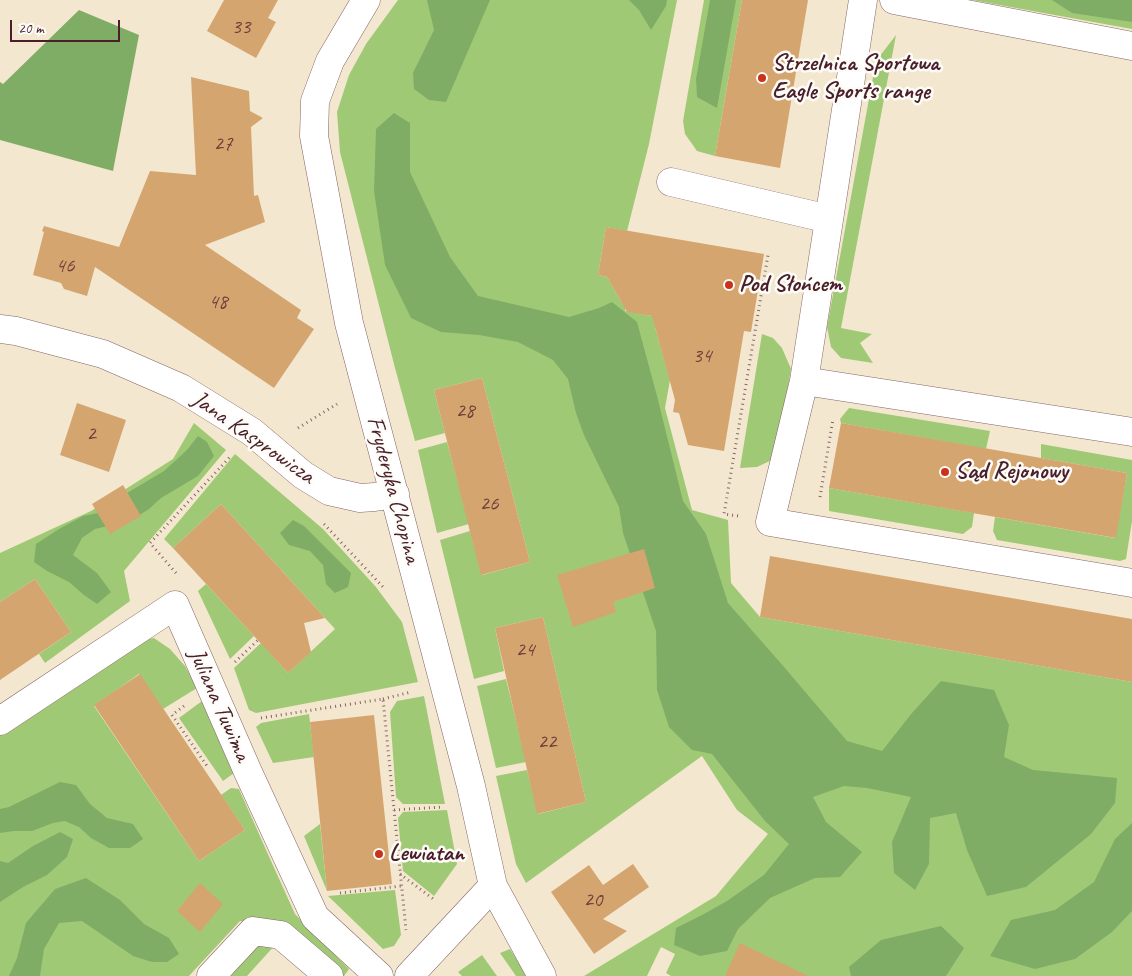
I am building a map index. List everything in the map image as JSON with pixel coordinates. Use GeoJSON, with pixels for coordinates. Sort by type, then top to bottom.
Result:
{"type":"FeatureCollection","features":[{"type":"Feature","properties":{"kind":"street","name":"Fryderyka Chopina"},"geometry":{"type":"LineString","coordinates":[[366,0],[330,61],[315,101],[314,136],[349,324],[471,786],[493,886],[542,976]]}},
{"type":"Feature","properties":{"kind":"street"},"geometry":{"type":"LineString","coordinates":[[863,0],[804,381],[770,522],[1132,583]]}},
{"type":"Feature","properties":{"kind":"street"},"geometry":{"type":"LineString","coordinates":[[894,0],[1132,46]]}},
{"type":"Feature","properties":{"kind":"street"},"geometry":{"type":"LineString","coordinates":[[671,182],[829,219]]}},
{"type":"Feature","properties":{"kind":"street","name":"Jana Kasprowicza"},"geometry":{"type":"LineString","coordinates":[[0,329],[16,331],[103,354],[181,388],[252,432],[303,474],[329,491],[360,498],[395,494]]}},
{"type":"Feature","properties":{"kind":"street"},"geometry":{"type":"LineString","coordinates":[[804,381],[1132,432]]}},
{"type":"Feature","properties":{"kind":"street"},"geometry":{"type":"LineString","coordinates":[[0,721],[175,604]]}},
{"type":"Feature","properties":{"kind":"street","name":"Juliana Tuwima"},"geometry":{"type":"LineString","coordinates":[[175,604],[315,917],[379,976]]}},
{"type":"Feature","properties":{"kind":"street"},"geometry":{"type":"LineString","coordinates":[[408,976],[493,886]]}},
{"type":"Feature","properties":{"kind":"street"},"geometry":{"type":"LineString","coordinates":[[211,976],[252,931],[281,934],[329,976]]}},
{"type":"Feature","properties":{"kind":"path"},"geometry":{"type":"LineString","coordinates":[[768,255],[724,514],[770,522]]}},
{"type":"Feature","properties":{"kind":"path"},"geometry":{"type":"LineString","coordinates":[[175,604],[193,592],[150,544],[252,432]]}},
{"type":"Feature","properties":{"kind":"path"},"geometry":{"type":"LineString","coordinates":[[320,520],[382,586],[387,594]]}},
{"type":"Feature","properties":{"kind":"path"},"geometry":{"type":"LineString","coordinates":[[234,664],[258,640]]}},
{"type":"Feature","properties":{"kind":"path"},"geometry":{"type":"LineString","coordinates":[[260,718],[383,699],[416,691]]}},
{"type":"Feature","properties":{"kind":"path"},"geometry":{"type":"LineString","coordinates":[[383,699],[405,929],[410,934]]}},
{"type":"Feature","properties":{"kind":"path"},"geometry":{"type":"LineString","coordinates":[[394,810],[450,806]]}},
{"type":"Feature","properties":{"kind":"path"},"geometry":{"type":"LineString","coordinates":[[400,874],[438,902]]}},
{"type":"Feature","properties":{"kind":"path"},"geometry":{"type":"LineString","coordinates":[[333,894],[401,886]]}},
{"type":"Feature","properties":{"kind":"green space"},"geometry":{"type":"Polygon","coordinates":[[[398,0],[677,0],[649,144],[627,231],[606,227],[598,275],[607,277],[622,303],[626,304],[625,311],[657,317],[655,327],[670,380],[665,408],[692,510],[728,520],[731,583],[760,617],[1132,682],[1132,976],[671,976],[666,973],[675,954],[661,947],[647,976],[584,976],[716,896],[768,834],[737,810],[702,756],[526,883],[516,864],[496,776],[527,770],[538,814],[586,802],[543,617],[495,628],[504,671],[474,679],[440,540],[470,531],[482,575],[530,562],[482,378],[434,390],[445,433],[415,441],[340,152],[337,112],[349,75],[366,44],[398,0]]]}},
{"type":"Feature","properties":{"kind":"green space"},"geometry":{"type":"Polygon","coordinates":[[[427,0],[490,0],[446,102],[429,100],[414,89],[413,73],[434,30],[427,0]]]}},
{"type":"Feature","properties":{"kind":"green space"},"geometry":{"type":"Polygon","coordinates":[[[629,0],[667,0],[666,6],[651,30],[639,10],[629,0]]]}},
{"type":"Feature","properties":{"kind":"green space"},"geometry":{"type":"Polygon","coordinates":[[[704,0],[742,0],[715,156],[697,151],[685,134],[683,121],[704,0]]]}},
{"type":"Feature","properties":{"kind":"green space"},"geometry":{"type":"Polygon","coordinates":[[[710,0],[736,0],[717,108],[697,97],[696,79],[710,0]]]}},
{"type":"Feature","properties":{"kind":"green space"},"geometry":{"type":"Polygon","coordinates":[[[972,0],[1132,0],[1132,29],[972,0]]]}},
{"type":"Feature","properties":{"kind":"green space"},"geometry":{"type":"Polygon","coordinates":[[[1052,0],[1132,0],[1132,22],[1072,13],[1052,0]]]}},
{"type":"Feature","properties":{"kind":"green space"},"geometry":{"type":"Polygon","coordinates":[[[79,10],[139,35],[113,171],[0,140],[0,82],[3,84],[79,10]]]}},
{"type":"Feature","properties":{"kind":"green space"},"geometry":{"type":"Polygon","coordinates":[[[896,35],[841,328],[872,334],[860,343],[873,363],[841,358],[831,347],[827,327],[876,61],[896,35]]]}},
{"type":"Feature","properties":{"kind":"green space"},"geometry":{"type":"Polygon","coordinates":[[[394,113],[410,123],[410,172],[450,257],[478,296],[569,317],[612,302],[637,322],[683,501],[706,534],[728,603],[847,741],[882,751],[912,713],[941,681],[994,690],[1009,725],[1004,757],[1033,770],[1117,778],[1115,803],[1091,834],[1026,887],[987,896],[967,850],[956,813],[930,818],[929,864],[915,890],[894,873],[892,842],[911,797],[867,788],[844,786],[813,797],[826,822],[862,852],[840,877],[815,878],[770,898],[738,929],[727,951],[700,956],[674,945],[676,928],[727,901],[764,875],[789,844],[765,821],[712,754],[692,750],[669,727],[657,690],[656,631],[623,533],[619,507],[584,435],[576,413],[568,379],[553,360],[518,342],[479,335],[441,332],[411,318],[385,265],[374,191],[376,129],[394,113]]]}},
{"type":"Feature","properties":{"kind":"green space"},"geometry":{"type":"Polygon","coordinates":[[[762,334],[773,338],[782,348],[791,369],[776,458],[757,467],[740,468],[762,334]]]}},
{"type":"Feature","properties":{"kind":"green space"},"geometry":{"type":"Polygon","coordinates":[[[849,408],[990,431],[986,449],[841,423],[840,419],[849,408]]]}},
{"type":"Feature","properties":{"kind":"green space"},"geometry":{"type":"Polygon","coordinates":[[[194,423],[226,450],[124,571],[130,601],[45,663],[39,654],[71,632],[35,579],[0,602],[0,553],[91,511],[173,459],[194,423]]]}},
{"type":"Feature","properties":{"kind":"green space"},"geometry":{"type":"Polygon","coordinates":[[[198,436],[207,442],[214,456],[198,476],[161,498],[149,509],[130,521],[95,529],[82,538],[73,555],[97,573],[111,592],[97,604],[69,582],[34,562],[36,544],[83,516],[98,513],[117,499],[164,471],[187,450],[198,436]]]}},
{"type":"Feature","properties":{"kind":"green space"},"geometry":{"type":"Polygon","coordinates":[[[447,442],[469,524],[437,533],[418,450],[447,442]]]}},
{"type":"Feature","properties":{"kind":"green space"},"geometry":{"type":"Polygon","coordinates":[[[1041,444],[1132,460],[1132,521],[1126,559],[1120,561],[997,540],[993,531],[995,517],[1115,538],[1127,473],[1041,458],[1041,444]]]}},
{"type":"Feature","properties":{"kind":"green space"},"geometry":{"type":"Polygon","coordinates":[[[235,454],[323,529],[376,587],[402,622],[418,682],[256,713],[249,710],[234,668],[261,643],[288,673],[335,629],[221,504],[173,548],[164,539],[235,454]]]}},
{"type":"Feature","properties":{"kind":"green space"},"geometry":{"type":"Polygon","coordinates":[[[829,488],[974,513],[972,527],[963,534],[829,511],[829,488]]]}},
{"type":"Feature","properties":{"kind":"green space"},"geometry":{"type":"Polygon","coordinates":[[[293,520],[304,526],[351,573],[348,587],[335,593],[326,584],[323,565],[310,551],[289,545],[280,533],[293,520]]]}},
{"type":"Feature","properties":{"kind":"green space"},"geometry":{"type":"Polygon","coordinates":[[[206,584],[254,636],[230,659],[198,591],[206,584]]]}},
{"type":"Feature","properties":{"kind":"green space"},"geometry":{"type":"Polygon","coordinates":[[[154,638],[170,649],[185,666],[197,688],[163,709],[139,674],[94,706],[199,861],[245,830],[221,795],[231,788],[239,789],[295,914],[349,969],[344,976],[286,927],[240,921],[189,976],[0,976],[0,729],[127,643],[154,638]]]}},
{"type":"Feature","properties":{"kind":"green space"},"geometry":{"type":"Polygon","coordinates":[[[506,679],[526,762],[496,768],[477,686],[506,679]]]}},
{"type":"Feature","properties":{"kind":"green space"},"geometry":{"type":"Polygon","coordinates":[[[424,696],[445,804],[403,804],[396,797],[390,712],[397,701],[424,696]]]}},
{"type":"Feature","properties":{"kind":"green space"},"geometry":{"type":"Polygon","coordinates":[[[202,701],[234,773],[223,781],[179,718],[202,701]]]}},
{"type":"Feature","properties":{"kind":"green space"},"geometry":{"type":"Polygon","coordinates":[[[309,714],[314,757],[273,763],[256,727],[261,723],[309,714]]]}},
{"type":"Feature","properties":{"kind":"green space"},"geometry":{"type":"Polygon","coordinates":[[[60,782],[76,785],[90,804],[107,818],[133,824],[143,839],[130,848],[109,848],[91,838],[79,827],[65,821],[53,823],[32,831],[0,833],[0,809],[9,807],[60,782]]]}},
{"type":"Feature","properties":{"kind":"green space"},"geometry":{"type":"Polygon","coordinates":[[[447,810],[457,864],[434,896],[403,871],[398,818],[403,812],[447,810]]]}},
{"type":"Feature","properties":{"kind":"green space"},"geometry":{"type":"Polygon","coordinates":[[[1132,823],[1132,911],[1112,932],[1075,959],[1035,969],[990,956],[1011,920],[1055,910],[1094,882],[1115,839],[1132,823]]]}},
{"type":"Feature","properties":{"kind":"green space"},"geometry":{"type":"Polygon","coordinates":[[[320,824],[327,891],[304,836],[320,824]]]}},
{"type":"Feature","properties":{"kind":"green space"},"geometry":{"type":"Polygon","coordinates":[[[60,832],[73,839],[67,857],[47,875],[23,887],[0,902],[0,861],[8,863],[33,846],[60,832]]]}},
{"type":"Feature","properties":{"kind":"green space"},"geometry":{"type":"Polygon","coordinates":[[[86,878],[120,900],[144,924],[169,938],[179,954],[167,962],[152,962],[133,956],[82,921],[59,923],[44,949],[40,976],[9,976],[17,958],[26,923],[55,889],[86,878]]]}},
{"type":"Feature","properties":{"kind":"green space"},"geometry":{"type":"Polygon","coordinates":[[[395,890],[401,935],[394,946],[383,949],[328,896],[395,890]]]}},
{"type":"Feature","properties":{"kind":"green space"},"geometry":{"type":"Polygon","coordinates":[[[941,926],[964,948],[946,976],[851,976],[849,967],[881,940],[941,926]]]}},
{"type":"Feature","properties":{"kind":"green space"},"geometry":{"type":"Polygon","coordinates":[[[256,942],[276,944],[247,976],[226,976],[256,942]]]}},
{"type":"Feature","properties":{"kind":"green space"},"geometry":{"type":"Polygon","coordinates":[[[510,949],[527,976],[516,976],[500,953],[510,949]]]}},
{"type":"Feature","properties":{"kind":"green space"},"geometry":{"type":"Polygon","coordinates":[[[482,955],[497,976],[462,976],[458,972],[482,955]]]}},
{"type":"Feature","properties":{"kind":"building"},"geometry":{"type":"Polygon","coordinates":[[[224,0],[278,0],[268,18],[276,22],[256,58],[207,31],[224,0]]]}},
{"type":"Feature","properties":{"kind":"building","name":"Strzelnica Sportowa Eagle Sports range"},"geometry":{"type":"Polygon","coordinates":[[[742,0],[808,0],[780,168],[715,156],[742,0]]]}},
{"type":"Feature","properties":{"kind":"building"},"geometry":{"type":"Polygon","coordinates":[[[191,77],[249,91],[250,111],[263,118],[251,127],[254,196],[258,195],[265,222],[205,245],[301,310],[297,318],[314,329],[274,388],[95,267],[87,296],[64,289],[61,283],[33,275],[44,226],[119,247],[150,171],[196,175],[191,77]]]}},
{"type":"Feature","properties":{"kind":"building"},"geometry":{"type":"Polygon","coordinates":[[[606,227],[764,254],[751,332],[744,331],[724,451],[688,445],[679,413],[673,412],[675,400],[652,316],[627,312],[607,277],[598,275],[606,227]]]}},
{"type":"Feature","properties":{"kind":"building"},"geometry":{"type":"Polygon","coordinates":[[[482,378],[530,562],[481,575],[434,390],[482,378]]]}},
{"type":"Feature","properties":{"kind":"building"},"geometry":{"type":"Polygon","coordinates":[[[77,403],[126,420],[109,472],[60,455],[77,403]]]}},
{"type":"Feature","properties":{"kind":"building"},"geometry":{"type":"Polygon","coordinates":[[[841,423],[1127,473],[1116,538],[829,488],[841,423]]]}},
{"type":"Feature","properties":{"kind":"building"},"geometry":{"type":"Polygon","coordinates":[[[123,485],[141,516],[110,534],[92,504],[123,485]]]}},
{"type":"Feature","properties":{"kind":"building"},"geometry":{"type":"Polygon","coordinates":[[[221,504],[325,618],[304,623],[311,652],[288,673],[173,548],[221,504]]]}},
{"type":"Feature","properties":{"kind":"building"},"geometry":{"type":"Polygon","coordinates":[[[644,549],[655,588],[613,602],[616,612],[573,627],[557,575],[644,549]]]}},
{"type":"Feature","properties":{"kind":"building"},"geometry":{"type":"Polygon","coordinates":[[[770,556],[1132,619],[1132,682],[760,617],[770,556]]]}},
{"type":"Feature","properties":{"kind":"building"},"geometry":{"type":"Polygon","coordinates":[[[35,579],[71,632],[0,680],[0,602],[35,579]]]}},
{"type":"Feature","properties":{"kind":"building"},"geometry":{"type":"Polygon","coordinates":[[[543,617],[586,802],[537,814],[495,628],[543,617]]]}},
{"type":"Feature","properties":{"kind":"building"},"geometry":{"type":"Polygon","coordinates":[[[140,674],[245,830],[199,861],[94,705],[140,674]]]}},
{"type":"Feature","properties":{"kind":"building"},"geometry":{"type":"Polygon","coordinates":[[[374,715],[392,884],[327,891],[310,722],[374,715]]]}},
{"type":"Feature","properties":{"kind":"building"},"geometry":{"type":"Polygon","coordinates":[[[633,864],[649,887],[603,919],[627,931],[594,954],[551,892],[589,865],[603,885],[633,864]]]}},
{"type":"Feature","properties":{"kind":"building"},"geometry":{"type":"Polygon","coordinates":[[[200,883],[223,904],[200,932],[177,911],[200,883]]]}},
{"type":"Feature","properties":{"kind":"building"},"geometry":{"type":"Polygon","coordinates":[[[740,943],[808,976],[725,976],[740,943]]]}},
{"type":"Feature","properties":{"kind":"place","name":"Strzelnica Sportowa Eagle Sports range"},"geometry":{"type":"Point","coordinates":[762,78]}},
{"type":"Feature","properties":{"kind":"place","name":"Pod Słońcem"},"geometry":{"type":"Point","coordinates":[729,285]}},
{"type":"Feature","properties":{"kind":"place","name":"Sąd Rejonowy"},"geometry":{"type":"Point","coordinates":[945,472]}},
{"type":"Feature","properties":{"kind":"place","name":"Lewiatan"},"geometry":{"type":"Point","coordinates":[379,854]}}]}
